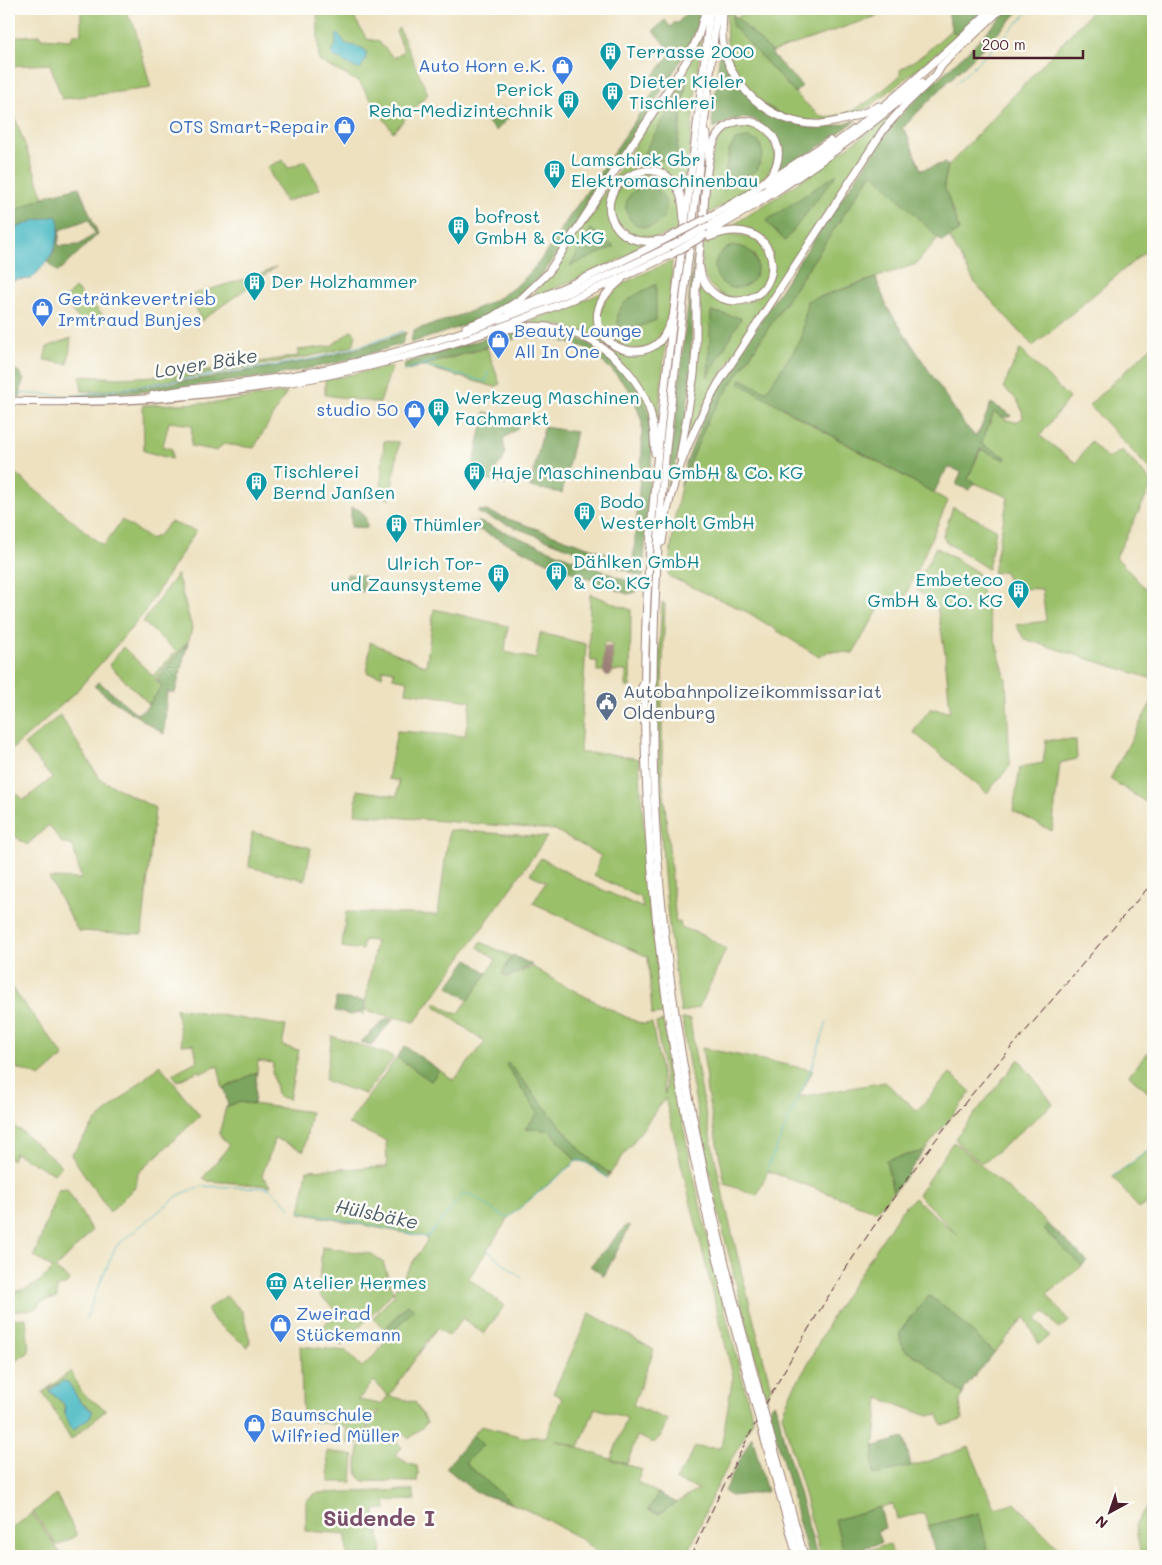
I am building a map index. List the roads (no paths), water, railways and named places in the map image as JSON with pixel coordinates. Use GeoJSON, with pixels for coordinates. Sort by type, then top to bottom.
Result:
{"type":"FeatureCollection","features":[{"type":"Feature","properties":{"kind":"highway"},"geometry":{"type":"LineString","coordinates":[[708,9],[685,231],[656,478],[649,577],[645,677],[646,768],[656,925],[671,1011],[677,1027],[706,1183],[754,1388]]}},
{"type":"Feature","properties":{"kind":"highway"},"geometry":{"type":"LineString","coordinates":[[492,317],[521,299],[548,273],[686,62],[708,9]]}},
{"type":"Feature","properties":{"kind":"highway"},"geometry":{"type":"LineString","coordinates":[[717,9],[707,109],[669,418],[657,556],[653,663],[654,784],[671,1011],[669,1021],[682,1096],[702,1194],[768,1439],[797,1556]]}},
{"type":"Feature","properties":{"kind":"highway"},"geometry":{"type":"LineString","coordinates":[[724,9],[722,35],[728,64],[745,90],[756,102],[768,110],[794,120],[820,124],[843,120],[890,100]]}},
{"type":"Feature","properties":{"kind":"highway"},"geometry":{"type":"LineString","coordinates":[[9,401],[48,402],[161,399],[307,379],[393,357],[409,349],[496,322],[563,296],[673,245],[779,183],[890,100],[992,9]]}},
{"type":"Feature","properties":{"kind":"highway"},"geometry":{"type":"LineString","coordinates":[[393,357],[406,357],[491,331],[626,276],[704,237],[747,211],[820,162],[874,122],[942,65],[1001,9]]}},
{"type":"Feature","properties":{"kind":"highway"},"geometry":{"type":"LineString","coordinates":[[677,475],[705,408],[761,316],[884,129],[936,75],[942,65]]}},
{"type":"Feature","properties":{"kind":"highway"},"geometry":{"type":"LineString","coordinates":[[434,342],[593,275],[674,236],[746,196],[845,131],[877,107]]}},
{"type":"Feature","properties":{"kind":"highway"},"geometry":{"type":"LineString","coordinates":[[707,109],[708,170]]}},
{"type":"Feature","properties":{"kind":"highway"},"geometry":{"type":"LineString","coordinates":[[657,556],[662,544],[666,512],[677,475],[694,375],[699,250],[708,170],[713,146],[717,137],[724,129],[731,124],[749,120],[763,126],[774,139],[778,157],[776,165],[766,180],[746,196]]}},
{"type":"Feature","properties":{"kind":"highway"},"geometry":{"type":"LineString","coordinates":[[674,236],[644,242],[629,238],[622,233],[613,220],[610,207],[614,190],[620,182],[633,173],[643,171],[652,171],[667,176],[681,196],[685,231]]}},
{"type":"Feature","properties":{"kind":"highway"},"geometry":{"type":"LineString","coordinates":[[699,250],[701,274],[704,280],[714,294],[724,300],[749,299],[759,294],[770,278],[772,268],[769,251],[755,235],[735,230],[704,237]]}},
{"type":"Feature","properties":{"kind":"highway"},"geometry":{"type":"LineString","coordinates":[[626,276],[607,292],[598,312],[600,328],[613,345],[636,352],[652,347],[664,336],[674,314]]}},
{"type":"Feature","properties":{"kind":"highway"},"geometry":{"type":"LineString","coordinates":[[491,331],[498,332],[531,326],[561,329],[576,333],[596,343],[620,362],[640,388],[650,409],[654,430],[656,478]]}},
{"type":"Feature","properties":{"kind":"highway"},"geometry":{"type":"LineString","coordinates":[[637,697],[645,677]]}},
{"type":"Feature","properties":{"kind":"highway"},"geometry":{"type":"LineString","coordinates":[[640,752],[646,768]]}},
{"type":"Feature","properties":{"kind":"highway"},"geometry":{"type":"LineString","coordinates":[[768,1439],[804,1556]]}},
{"type":"Feature","properties":{"kind":"water"},"geometry":{"type":"Polygon","coordinates":[[[338,34],[346,44],[362,48],[366,51],[366,59],[361,68],[357,69],[333,56],[332,53],[338,34]]]}},
{"type":"Feature","properties":{"kind":"water"},"geometry":{"type":"Polygon","coordinates":[[[56,216],[59,223],[57,242],[48,259],[31,279],[14,280],[9,289],[9,231],[33,221],[56,216]]]}},
{"type":"Feature","properties":{"kind":"water"},"geometry":{"type":"Polygon","coordinates":[[[63,1381],[68,1382],[81,1403],[93,1411],[89,1418],[73,1430],[66,1419],[64,1404],[49,1391],[63,1381]]]}},
{"type":"Feature","properties":{"kind":"waterway"},"geometry":{"type":"LineString","coordinates":[[955,84],[1031,9]]}},
{"type":"Feature","properties":{"kind":"waterway","name":"Loyer Bäke"},"geometry":{"type":"LineString","coordinates":[[9,393],[73,396],[272,366],[317,358],[374,342],[403,331]]}},
{"type":"Feature","properties":{"kind":"waterway"},"geometry":{"type":"LineString","coordinates":[[403,371],[435,361]]}},
{"type":"Feature","properties":{"kind":"waterway"},"geometry":{"type":"LineString","coordinates":[[423,365],[486,382],[488,372]]}},
{"type":"Feature","properties":{"kind":"waterway"},"geometry":{"type":"LineString","coordinates":[[767,1169],[812,1067],[827,1022]]}},
{"type":"Feature","properties":{"kind":"waterway"},"geometry":{"type":"LineString","coordinates":[[1112,1177],[1153,1147]]}},
{"type":"Feature","properties":{"kind":"waterway","name":"Hülsbäke"},"geometry":{"type":"LineString","coordinates":[[300,1211],[426,1237],[429,1236],[463,1194],[474,1196],[497,1213],[509,1217],[578,1160],[587,1163],[607,1178]]}},
{"type":"Feature","properties":{"kind":"waterway","name":"Hülsbäke"},"geometry":{"type":"LineString","coordinates":[[86,1318],[116,1246],[179,1195],[201,1186],[269,1188],[291,1208]]}},
{"type":"Feature","properties":{"kind":"waterway"},"geometry":{"type":"LineString","coordinates":[[487,1250],[522,1278]]}},
{"type":"Feature","properties":{"kind":"railway"},"geometry":{"type":"LineString","coordinates":[[691,1556],[766,1403],[823,1305],[885,1210],[960,1108],[1153,882]]}},
{"type":"Feature","properties":{"kind":"place","name":"Terrasse 2000"},"geometry":{"type":"Point","coordinates":[610,71]}},
{"type":"Feature","properties":{"kind":"place","name":"Auto Horn e.K."},"geometry":{"type":"Point","coordinates":[562,85]}},
{"type":"Feature","properties":{"kind":"place","name":"Dieter Kieler Tischlerei"},"geometry":{"type":"Point","coordinates":[613,111]}},
{"type":"Feature","properties":{"kind":"place","name":"Perick Reha-Medizintechnik"},"geometry":{"type":"Point","coordinates":[569,119]}},
{"type":"Feature","properties":{"kind":"place","name":"OTS Smart-Repair"},"geometry":{"type":"Point","coordinates":[345,146]}},
{"type":"Feature","properties":{"kind":"place","name":"Lamschick Gbr Elektromaschinenbau"},"geometry":{"type":"Point","coordinates":[555,189]}},
{"type":"Feature","properties":{"kind":"place","name":"bofrost GmbH & Co.KG"},"geometry":{"type":"Point","coordinates":[459,246]}},
{"type":"Feature","properties":{"kind":"place","name":"Der Holzhammer"},"geometry":{"type":"Point","coordinates":[255,301]}},
{"type":"Feature","properties":{"kind":"place","name":"Getränkevertrieb Irmtraud Bunjes"},"geometry":{"type":"Point","coordinates":[42,328]}},
{"type":"Feature","properties":{"kind":"place","name":"Beauty Lounge All In One"},"geometry":{"type":"Point","coordinates":[498,360]}},
{"type":"Feature","properties":{"kind":"place","name":"Werkzeug Maschinen Fachmarkt"},"geometry":{"type":"Point","coordinates":[439,427]}},
{"type":"Feature","properties":{"kind":"place","name":"studio 50"},"geometry":{"type":"Point","coordinates":[414,429]}},
{"type":"Feature","properties":{"kind":"place","name":"Haje Maschinenbau GmbH & Co. KG"},"geometry":{"type":"Point","coordinates":[475,492]}},
{"type":"Feature","properties":{"kind":"place","name":"Tischlerei Bernd Janßen"},"geometry":{"type":"Point","coordinates":[257,501]}},
{"type":"Feature","properties":{"kind":"place","name":"Bodo Westerholt GmbH"},"geometry":{"type":"Point","coordinates":[584,531]}},
{"type":"Feature","properties":{"kind":"place","name":"Thümler"},"geometry":{"type":"Point","coordinates":[397,544]}},
{"type":"Feature","properties":{"kind":"place","name":"Dählken GmbH & Co. KG"},"geometry":{"type":"Point","coordinates":[557,591]}},
{"type":"Feature","properties":{"kind":"place","name":"Ulrich Tor- und Zaunsysteme"},"geometry":{"type":"Point","coordinates":[498,593]}},
{"type":"Feature","properties":{"kind":"place","name":"Embeteco GmbH & Co. KG"},"geometry":{"type":"Point","coordinates":[1019,609]}},
{"type":"Feature","properties":{"kind":"place","name":"Autobahnpolizeikommissariat Oldenburg"},"geometry":{"type":"Point","coordinates":[607,721]}},
{"type":"Feature","properties":{"kind":"place","name":"Atelier Hermes"},"geometry":{"type":"Point","coordinates":[276,1302]}},
{"type":"Feature","properties":{"kind":"place","name":"Zweirad Stückemann"},"geometry":{"type":"Point","coordinates":[280,1343]}},
{"type":"Feature","properties":{"kind":"place","name":"Baumschule Wilfried Müller"},"geometry":{"type":"Point","coordinates":[255,1444]}},
{"type":"Feature","properties":{"kind":"district","name":"Südende I"},"geometry":{"type":"Point","coordinates":[379,1518]}}]}
